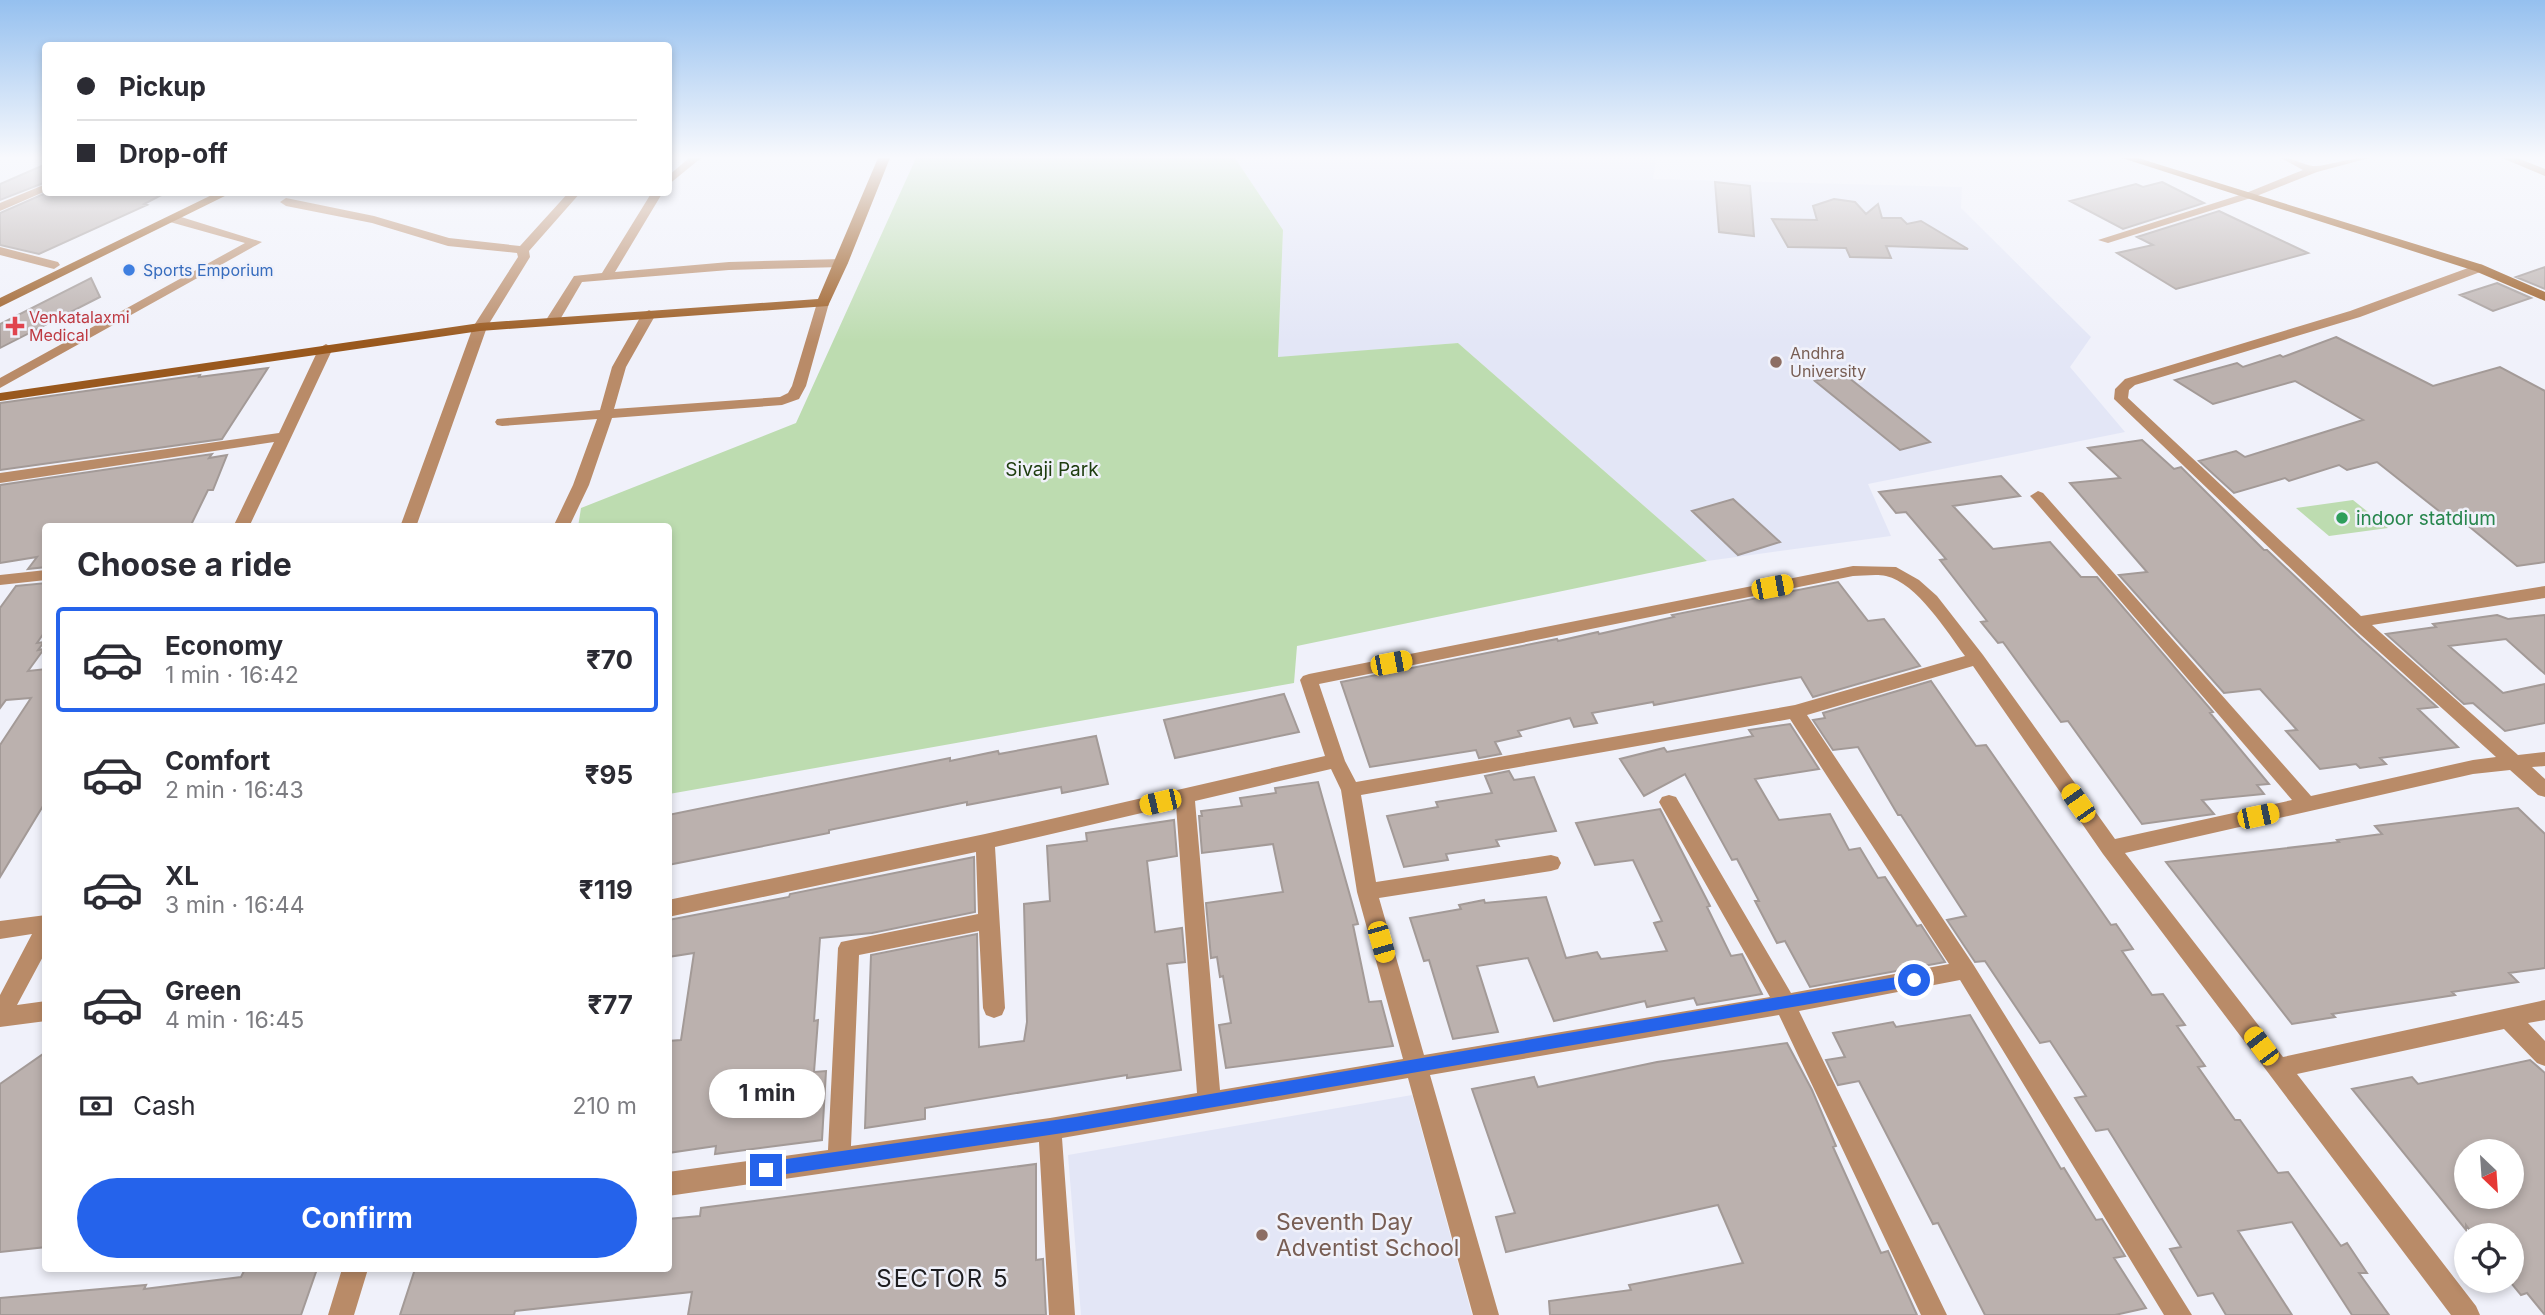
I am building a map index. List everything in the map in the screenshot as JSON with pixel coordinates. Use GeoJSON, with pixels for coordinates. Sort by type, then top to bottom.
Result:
{"type":"FeatureCollection","features":[{"type":"Feature","properties":{"kind":"street"},"geometry":{"type":"LineString","coordinates":[[0,290],[152,219]]}},
{"type":"Feature","properties":{"kind":"street"},"geometry":{"type":"LineString","coordinates":[[0,303],[173,219]]}},
{"type":"Feature","properties":{"kind":"street"},"geometry":{"type":"LineString","coordinates":[[0,384],[256,242],[175,219]]}},
{"type":"Feature","properties":{"kind":"street"},"geometry":{"type":"LineString","coordinates":[[371,219],[448,242],[523,250]]}},
{"type":"Feature","properties":{"kind":"street"},"geometry":{"type":"LineString","coordinates":[[523,250],[551,219]]}},
{"type":"Feature","properties":{"kind":"street"},"geometry":{"type":"LineString","coordinates":[[606,277],[641,219]]}},
{"type":"Feature","properties":{"kind":"street"},"geometry":{"type":"LineString","coordinates":[[502,422],[782,401],[794,396],[823,303],[859,219]]}},
{"type":"Feature","properties":{"kind":"street"},"geometry":{"type":"LineString","coordinates":[[2104,240],[2171,219]]}},
{"type":"Feature","properties":{"kind":"street"},"geometry":{"type":"LineString","coordinates":[[2326,219],[2479,268],[2545,297]]}},
{"type":"Feature","properties":{"kind":"street"},"geometry":{"type":"LineString","coordinates":[[409,523],[480,327],[524,257],[523,250]]}},
{"type":"Feature","properties":{"kind":"street"},"geometry":{"type":"LineString","coordinates":[[0,251],[54,265]]}},
{"type":"Feature","properties":{"kind":"street"},"geometry":{"type":"LineString","coordinates":[[553,320],[578,279],[729,266],[842,263]]}},
{"type":"Feature","properties":{"kind":"street"},"geometry":{"type":"LineString","coordinates":[[2479,268],[2355,314],[2130,382],[2122,389],[2121,398],[2357,622],[2545,790]]}},
{"type":"Feature","properties":{"kind":"street"},"geometry":{"type":"LineString","coordinates":[[0,397],[480,327],[823,303]]}},
{"type":"Feature","properties":{"kind":"street"},"geometry":{"type":"LineString","coordinates":[[563,523],[581,485],[619,367],[649,314]]}},
{"type":"Feature","properties":{"kind":"street"},"geometry":{"type":"LineString","coordinates":[[244,523],[326,348]]}},
{"type":"Feature","properties":{"kind":"street"},"geometry":{"type":"LineString","coordinates":[[0,478],[285,436]]}},
{"type":"Feature","properties":{"kind":"street"},"geometry":{"type":"LineString","coordinates":[[2038,496],[2308,806]]}},
{"type":"Feature","properties":{"kind":"street"},"geometry":{"type":"LineString","coordinates":[[1486,1315],[1367,892],[1351,790],[1336,761],[1309,680],[1853,571],[1890,571],[1913,584],[1931,600],[1977,659],[2110,848],[2467,1315]]}},
{"type":"Feature","properties":{"kind":"street"},"geometry":{"type":"LineString","coordinates":[[0,580],[42,575]]}},
{"type":"Feature","properties":{"kind":"street"},"geometry":{"type":"LineString","coordinates":[[2357,622],[2545,592]]}},
{"type":"Feature","properties":{"kind":"street"},"geometry":{"type":"LineString","coordinates":[[1351,790],[1795,712],[1977,659]]}},
{"type":"Feature","properties":{"kind":"street"},"geometry":{"type":"LineString","coordinates":[[1795,712],[1965,970],[2179,1315]]}},
{"type":"Feature","properties":{"kind":"street"},"geometry":{"type":"LineString","coordinates":[[2110,848],[2308,806],[2473,766],[2516,764],[2545,759]]}},
{"type":"Feature","properties":{"kind":"street"},"geometry":{"type":"LineString","coordinates":[[672,908],[985,842],[1336,761]]}},
{"type":"Feature","properties":{"kind":"street"},"geometry":{"type":"LineString","coordinates":[[1185,796],[1209,1102]]}},
{"type":"Feature","properties":{"kind":"street"},"geometry":{"type":"LineString","coordinates":[[1669,802],[1785,1004],[1934,1315]]}},
{"type":"Feature","properties":{"kind":"street"},"geometry":{"type":"LineString","coordinates":[[985,842],[994,1008]]}},
{"type":"Feature","properties":{"kind":"street"},"geometry":{"type":"LineString","coordinates":[[1367,892],[1551,863]]}},
{"type":"Feature","properties":{"kind":"street"},"geometry":{"type":"LineString","coordinates":[[839,1159],[849,948],[990,920]]}},
{"type":"Feature","properties":{"kind":"street"},"geometry":{"type":"LineString","coordinates":[[0,930],[42,926]]}},
{"type":"Feature","properties":{"kind":"street"},"geometry":{"type":"LineString","coordinates":[[42,934],[0,1017],[42,1011]]}},
{"type":"Feature","properties":{"kind":"street"},"geometry":{"type":"LineString","coordinates":[[672,1183],[1050,1129],[1785,1004],[1965,970]]}},
{"type":"Feature","properties":{"kind":"street"},"geometry":{"type":"LineString","coordinates":[[2278,1068],[2545,1010]]}},
{"type":"Feature","properties":{"kind":"street"},"geometry":{"type":"LineString","coordinates":[[2509,1019],[2545,1055]]}},
{"type":"Feature","properties":{"kind":"street"},"geometry":{"type":"LineString","coordinates":[[1050,1129],[1062,1315]]}},
{"type":"Feature","properties":{"kind":"street"},"geometry":{"type":"LineString","coordinates":[[341,1315],[354,1272]]}},
{"type":"Feature","properties":{"kind":"shaded area","name":"Andhra University"},"geometry":{"type":"Polygon","coordinates":[[[1276,219],[1972,219],[2091,337],[2070,367],[2125,432],[1868,484],[1891,536],[1707,561],[1458,343],[1278,358],[1283,230],[1276,219]]]}},
{"type":"Feature","properties":{"kind":"shaded area","name":"Seventh Day Adventist School"},"geometry":{"type":"Polygon","coordinates":[[[1412,1095],[1472,1315],[1081,1315],[1068,1155],[1412,1095]]]}},
{"type":"Feature","properties":{"kind":"green space","name":"Sivaji Park"},"geometry":{"type":"Polygon","coordinates":[[[888,219],[1276,219],[1283,230],[1278,357],[1458,343],[1707,561],[1297,646],[1294,683],[672,793],[672,523],[579,523],[581,508],[796,423],[888,219]]]}},
{"type":"Feature","properties":{"kind":"green space","name":"indoor statdium"},"geometry":{"type":"Polygon","coordinates":[[[2353,500],[2388,528],[2329,536],[2296,508],[2353,500]]]}},
{"type":"Feature","properties":{"kind":"building"},"geometry":{"type":"Polygon","coordinates":[[[0,219],[115,219],[39,254],[0,245],[0,219]]]}},
{"type":"Feature","properties":{"kind":"building"},"geometry":{"type":"Polygon","coordinates":[[[1718,219],[1753,219],[1754,236],[1719,232],[1718,219]]]}},
{"type":"Feature","properties":{"kind":"building"},"geometry":{"type":"Polygon","coordinates":[[[1772,219],[1902,219],[1907,224],[1921,221],[1968,249],[1886,246],[1891,258],[1850,257],[1846,248],[1788,247],[1772,219]]]}},
{"type":"Feature","properties":{"kind":"building"},"geometry":{"type":"Polygon","coordinates":[[[2105,219],[2153,219],[2123,229],[2105,219]]]}},
{"type":"Feature","properties":{"kind":"building"},"geometry":{"type":"Polygon","coordinates":[[[2193,219],[2237,219],[2308,253],[2176,289],[2117,253],[2153,245],[2137,237],[2193,219]]]}},
{"type":"Feature","properties":{"kind":"building"},"geometry":{"type":"Polygon","coordinates":[[[2545,267],[2545,289],[2516,277],[2545,267]]]}},
{"type":"Feature","properties":{"kind":"building"},"geometry":{"type":"Polygon","coordinates":[[[91,278],[100,297],[0,348],[0,324],[91,278]]]}},
{"type":"Feature","properties":{"kind":"building"},"geometry":{"type":"Polygon","coordinates":[[[2497,283],[2531,298],[2493,311],[2460,295],[2497,283]]]}},
{"type":"Feature","properties":{"kind":"building"},"geometry":{"type":"Polygon","coordinates":[[[2336,337],[2433,386],[2500,367],[2545,391],[2545,562],[2517,566],[2454,514],[2444,515],[2377,462],[2347,470],[2339,465],[2289,481],[2285,478],[2234,493],[2199,461],[2236,451],[2245,457],[2363,420],[2295,381],[2213,404],[2175,380],[2237,363],[2243,367],[2280,355],[2283,357],[2336,337]]]}},
{"type":"Feature","properties":{"kind":"building"},"geometry":{"type":"Polygon","coordinates":[[[268,368],[222,439],[0,470],[0,403],[268,368]]]}},
{"type":"Feature","properties":{"kind":"building"},"geometry":{"type":"Polygon","coordinates":[[[1844,374],[1930,442],[1900,450],[1815,381],[1844,374]]]}},
{"type":"Feature","properties":{"kind":"building"},"geometry":{"type":"Polygon","coordinates":[[[2142,440],[2174,469],[2181,467],[2264,550],[2437,707],[2418,709],[2458,747],[2380,758],[2386,764],[2360,768],[2356,764],[2320,769],[2286,731],[2297,730],[2260,689],[2224,693],[2119,575],[2147,572],[2070,483],[2120,478],[2088,448],[2142,440]]]}},
{"type":"Feature","properties":{"kind":"building"},"geometry":{"type":"Polygon","coordinates":[[[212,454],[209,458],[227,455],[213,490],[208,490],[192,523],[42,523],[42,567],[28,569],[37,557],[0,563],[0,485],[212,454]]]}},
{"type":"Feature","properties":{"kind":"building"},"geometry":{"type":"Polygon","coordinates":[[[2001,476],[2020,496],[1953,506],[1993,549],[2050,542],[2081,577],[2097,577],[2213,712],[2210,713],[2269,784],[2257,785],[2264,794],[2202,800],[2214,814],[2142,824],[2068,721],[2061,722],[2003,642],[1998,643],[1981,622],[1987,621],[1940,560],[1946,559],[1906,512],[1896,513],[1879,492],[2001,476]]]}},
{"type":"Feature","properties":{"kind":"building"},"geometry":{"type":"Polygon","coordinates":[[[1733,499],[1780,542],[1738,555],[1692,511],[1733,499]]]}},
{"type":"Feature","properties":{"kind":"building"},"geometry":{"type":"Polygon","coordinates":[[[1838,582],[1868,621],[1884,619],[1920,666],[1813,697],[1801,677],[1654,705],[1653,702],[1592,713],[1597,723],[1574,727],[1570,718],[1518,731],[1521,736],[1495,742],[1501,754],[1479,758],[1476,750],[1370,767],[1341,682],[1557,639],[1558,641],[1598,632],[1599,634],[1674,617],[1672,615],[1838,582]]]}},
{"type":"Feature","properties":{"kind":"building"},"geometry":{"type":"Polygon","coordinates":[[[42,583],[42,636],[37,643],[42,642],[38,650],[42,649],[42,652],[28,671],[42,669],[42,808],[0,877],[0,745],[31,698],[6,700],[0,708],[0,608],[16,586],[42,583]]]}},
{"type":"Feature","properties":{"kind":"building"},"geometry":{"type":"Polygon","coordinates":[[[2497,615],[2508,619],[2545,615],[2545,674],[2506,639],[2449,646],[2503,693],[2545,684],[2545,723],[2505,731],[2473,703],[2464,704],[2386,634],[2497,615]]]}},
{"type":"Feature","properties":{"kind":"building"},"geometry":{"type":"Polygon","coordinates":[[[1931,681],[1976,746],[1986,745],[2111,925],[2116,924],[2133,949],[2122,951],[2152,995],[2163,994],[2185,1025],[2177,1026],[2205,1066],[2198,1067],[2235,1120],[2240,1120],[2278,1173],[2288,1172],[2341,1246],[2347,1243],[2367,1273],[2359,1273],[2389,1315],[2352,1315],[2292,1222],[2238,1231],[2292,1315],[2226,1315],[2213,1293],[2198,1296],[2170,1249],[2181,1247],[2108,1129],[2096,1131],[2075,1098],[2086,1096],[2050,1041],[2040,1043],[1985,961],[1975,962],[1947,920],[1966,916],[1901,815],[1898,815],[1858,747],[1833,750],[1813,720],[1825,718],[1823,713],[1931,681]]]}},
{"type":"Feature","properties":{"kind":"building"},"geometry":{"type":"Polygon","coordinates":[[[1284,694],[1299,732],[1175,758],[1164,720],[1284,694]]]}},
{"type":"Feature","properties":{"kind":"building"},"geometry":{"type":"Polygon","coordinates":[[[1790,724],[1819,769],[1755,779],[1779,820],[1830,814],[1849,850],[1860,848],[1878,878],[1885,877],[1917,926],[1921,925],[1945,962],[1810,987],[1785,941],[1777,943],[1737,859],[1732,860],[1685,774],[1644,796],[1620,759],[1664,748],[1667,752],[1753,736],[1749,730],[1790,724]]]}},
{"type":"Feature","properties":{"kind":"building"},"geometry":{"type":"Polygon","coordinates":[[[1096,736],[1108,784],[1062,793],[1061,787],[967,805],[967,802],[672,864],[672,814],[950,758],[950,761],[998,751],[999,754],[1096,736]]]}},
{"type":"Feature","properties":{"kind":"building"},"geometry":{"type":"Polygon","coordinates":[[[1509,771],[1514,780],[1534,777],[1556,831],[1496,840],[1499,846],[1446,854],[1448,860],[1404,867],[1387,816],[1438,807],[1436,802],[1492,793],[1485,776],[1509,771]]]}},
{"type":"Feature","properties":{"kind":"building"},"geometry":{"type":"Polygon","coordinates":[[[1318,782],[1358,924],[1353,925],[1369,1002],[1381,1001],[1393,1046],[1226,1068],[1219,1025],[1231,1023],[1223,976],[1220,977],[1217,957],[1211,958],[1206,903],[1283,892],[1273,844],[1202,853],[1199,816],[1202,816],[1201,811],[1242,806],[1240,798],[1276,793],[1275,788],[1318,782]]]}},
{"type":"Feature","properties":{"kind":"building"},"geometry":{"type":"Polygon","coordinates":[[[2518,808],[2545,834],[2545,968],[2509,973],[2518,982],[2452,992],[2455,995],[2332,1014],[2335,1017],[2292,1024],[2166,862],[2339,842],[2337,840],[2382,834],[2375,826],[2518,808]]]}},
{"type":"Feature","properties":{"kind":"building"},"geometry":{"type":"Polygon","coordinates":[[[1660,809],[1710,906],[1707,907],[1731,956],[1742,954],[1762,994],[1697,1005],[1694,998],[1647,1007],[1645,1001],[1554,1021],[1528,958],[1477,966],[1498,1032],[1453,1039],[1429,960],[1424,961],[1410,918],[1461,909],[1459,905],[1484,900],[1485,903],[1546,897],[1566,958],[1597,952],[1601,959],[1667,951],[1654,923],[1662,921],[1633,860],[1595,865],[1576,823],[1660,809]]]}},
{"type":"Feature","properties":{"kind":"building"},"geometry":{"type":"Polygon","coordinates":[[[1174,820],[1177,856],[1147,861],[1155,932],[1182,928],[1185,962],[1167,964],[1181,1070],[1127,1078],[1127,1075],[925,1108],[925,1119],[865,1128],[871,955],[977,934],[979,1047],[1024,1041],[1027,1022],[1024,904],[1050,901],[1047,846],[1087,841],[1086,833],[1174,820]]]}},
{"type":"Feature","properties":{"kind":"building"},"geometry":{"type":"Polygon","coordinates":[[[974,857],[975,912],[872,933],[820,938],[814,1021],[818,1020],[814,1072],[826,1071],[822,1140],[715,1154],[716,1146],[672,1152],[672,1041],[681,1040],[694,953],[672,956],[672,919],[789,897],[790,894],[974,857]]]}},
{"type":"Feature","properties":{"kind":"building"},"geometry":{"type":"Polygon","coordinates":[[[1970,1015],[2061,1169],[2064,1168],[2096,1220],[2102,1219],[2125,1256],[2114,1258],[2146,1308],[2115,1315],[1985,1315],[1938,1223],[1933,1224],[1859,1081],[1838,1085],[1826,1060],[1845,1057],[1833,1033],[1893,1022],[1896,1027],[1970,1015]]]}},
{"type":"Feature","properties":{"kind":"building"},"geometry":{"type":"Polygon","coordinates":[[[1787,1043],[1812,1090],[1836,1146],[1833,1147],[1881,1253],[1888,1251],[1917,1315],[1550,1315],[1549,1301],[1631,1290],[1629,1285],[1743,1263],[1718,1205],[1506,1252],[1496,1217],[1515,1213],[1472,1089],[1534,1077],[1538,1087],[1657,1062],[1787,1043]]]}},
{"type":"Feature","properties":{"kind":"building"},"geometry":{"type":"Polygon","coordinates":[[[42,1055],[42,1247],[0,1252],[0,1084],[42,1055]]]}},
{"type":"Feature","properties":{"kind":"building"},"geometry":{"type":"Polygon","coordinates":[[[2530,1060],[2545,1073],[2545,1315],[2527,1293],[2521,1295],[2519,1293],[2524,1293],[2524,1223],[2460,1223],[2352,1089],[2412,1077],[2418,1084],[2530,1060]]]}},
{"type":"Feature","properties":{"kind":"building"},"geometry":{"type":"Polygon","coordinates":[[[1036,1164],[1036,1260],[1043,1259],[1046,1315],[688,1315],[692,1292],[515,1311],[514,1315],[400,1315],[414,1272],[672,1272],[672,1219],[700,1216],[701,1208],[1036,1164]]]}},
{"type":"Feature","properties":{"kind":"building"},"geometry":{"type":"Polygon","coordinates":[[[244,1272],[316,1272],[301,1315],[0,1315],[0,1298],[146,1285],[144,1289],[241,1277],[244,1272]]]}},
{"type":"Feature","properties":{"kind":"place","name":"Sports Emporium"},"geometry":{"type":"Point","coordinates":[129,270]}},
{"type":"Feature","properties":{"kind":"place","name":"Venkatalaxmi Medical"},"geometry":{"type":"Point","coordinates":[15,326]}},
{"type":"Feature","properties":{"kind":"place","name":"Andhra University"},"geometry":{"type":"Point","coordinates":[1776,362]}},
{"type":"Feature","properties":{"kind":"place","name":"indoor statdium"},"geometry":{"type":"Point","coordinates":[2342,518]}},
{"type":"Feature","properties":{"kind":"place","name":"Seventh Day Adventist School"},"geometry":{"type":"Point","coordinates":[1262,1235]}},
{"type":"Feature","properties":{"kind":"district","name":"SECTOR 5"},"geometry":{"type":"Point","coordinates":[943,1278]}},
{"type":"Feature","properties":{"kind":"route"},"geometry":{"type":"LineString","coordinates":[[766,1170],[1076,1124],[1914,980]]}}]}
